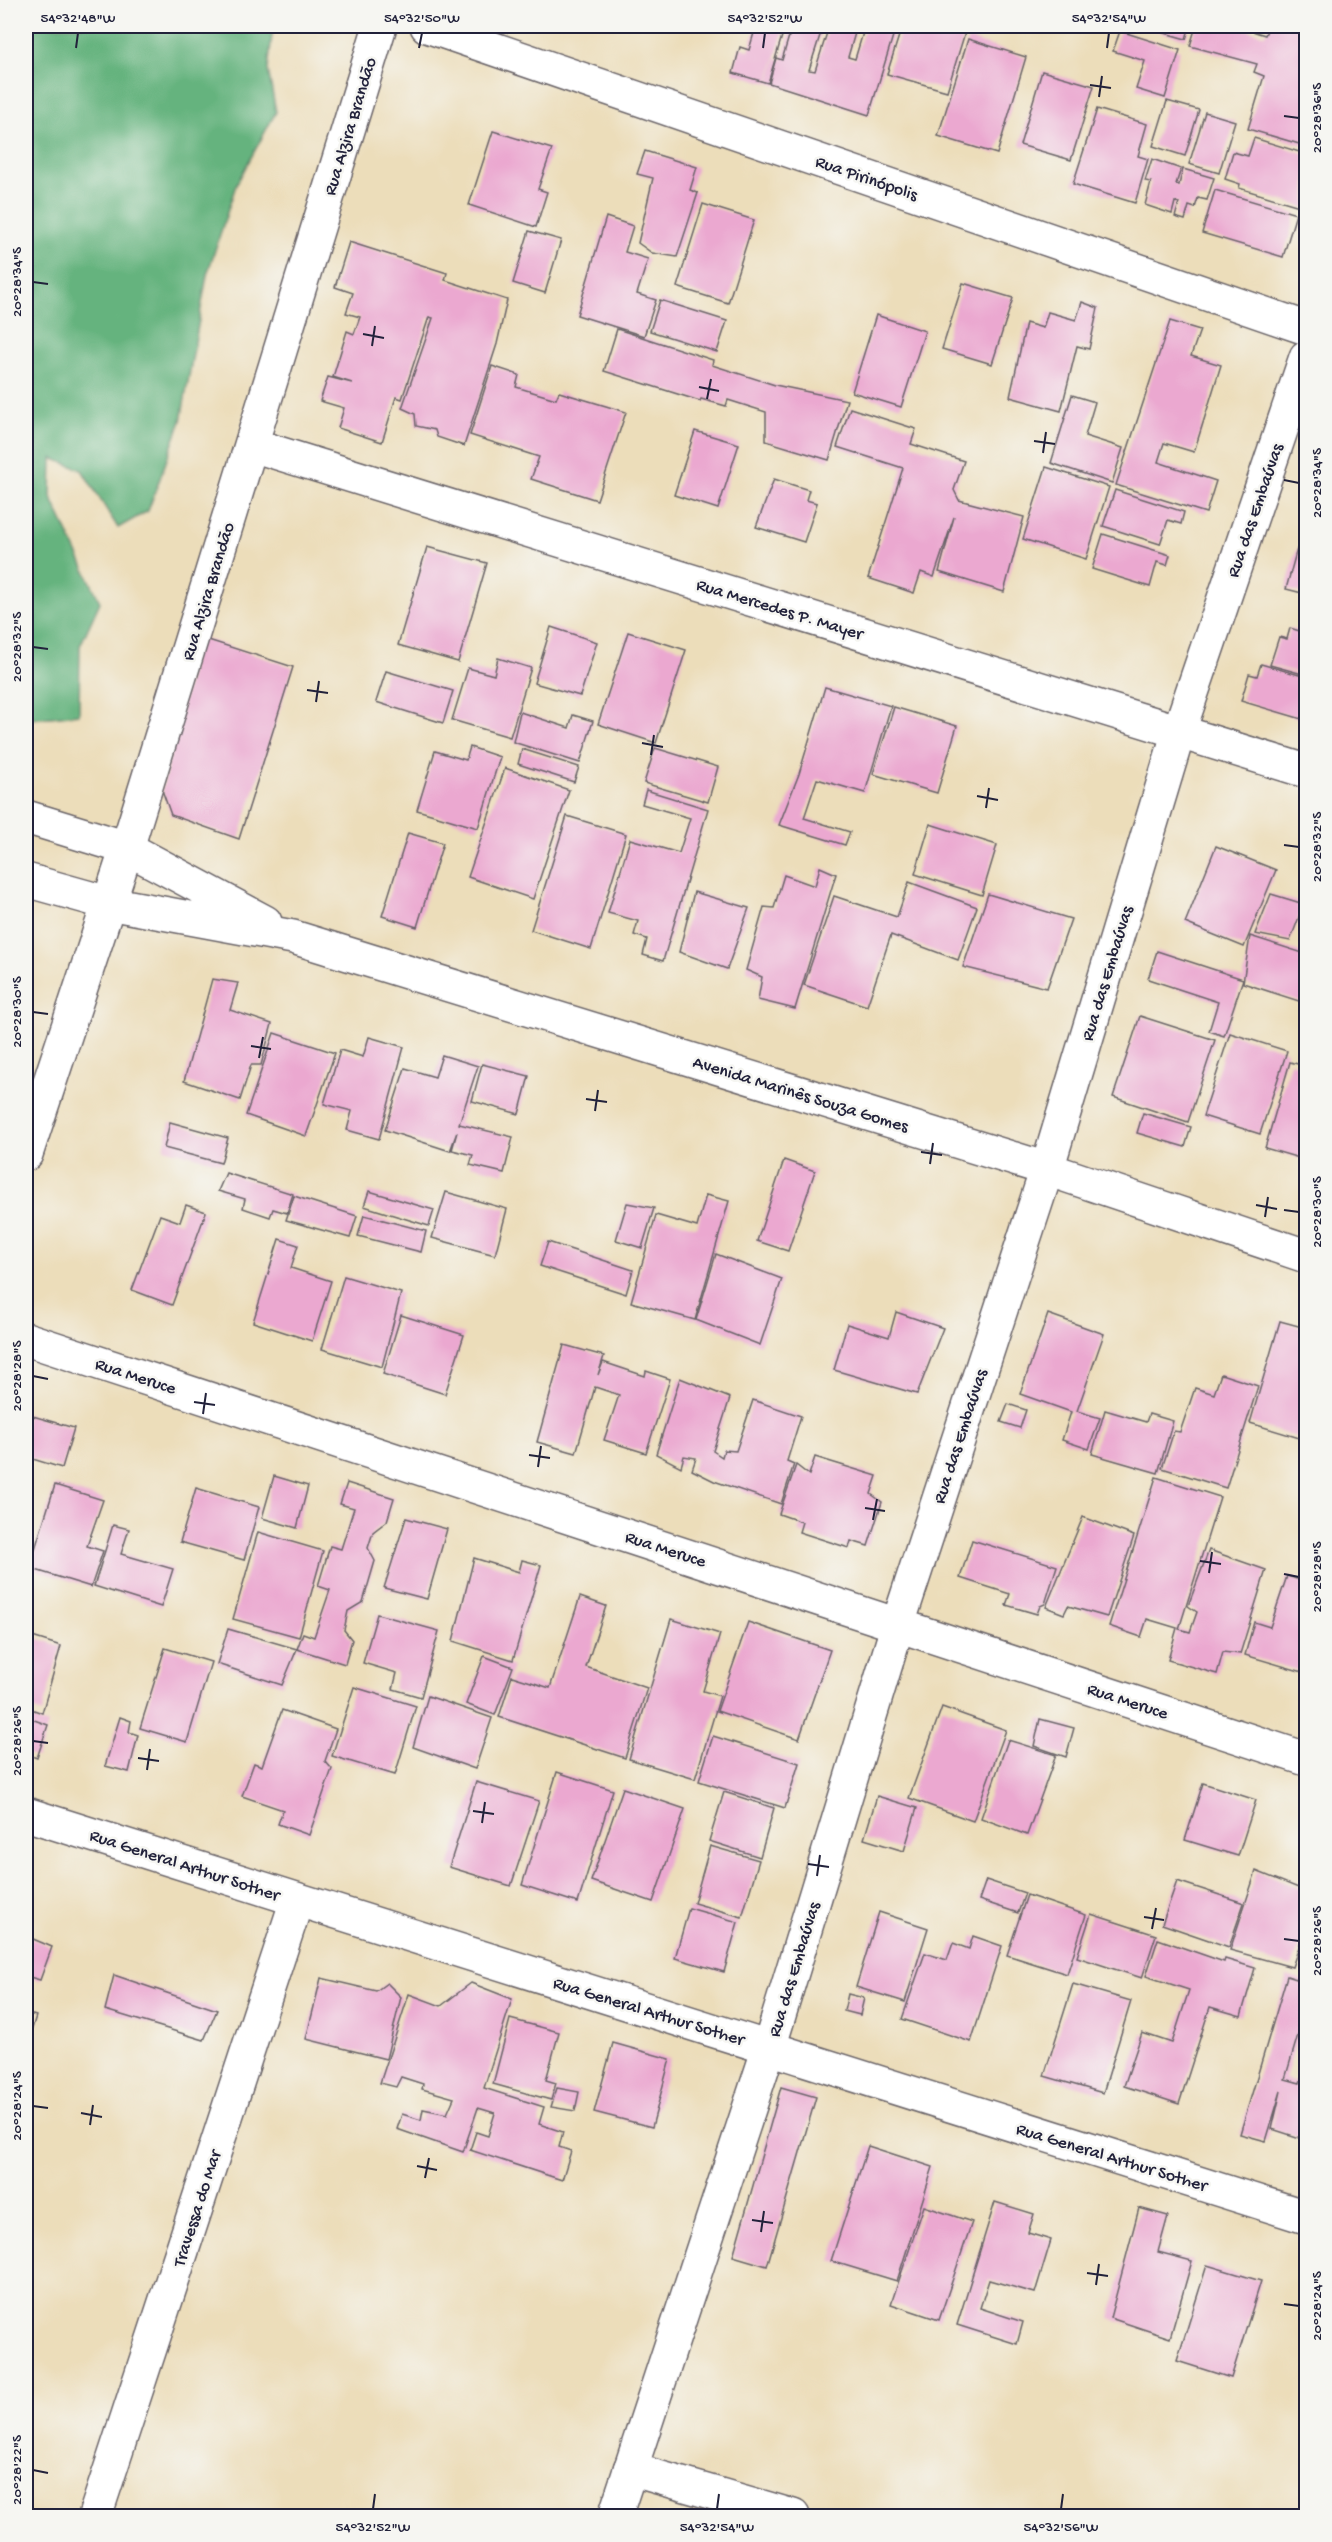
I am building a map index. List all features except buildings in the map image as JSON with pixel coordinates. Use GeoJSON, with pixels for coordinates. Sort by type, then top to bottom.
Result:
{"type":"FeatureCollection","features":[{"type":"Feature","properties":{"kind":"street","name":"Rua Alzira Brandão"},"geometry":{"type":"LineString","coordinates":[[26,1154],[127,848],[380,26]]}},
{"type":"Feature","properties":{"kind":"street","name":"Rua Pirinópolis"},"geometry":{"type":"LineString","coordinates":[[427,26],[1306,328]]}},
{"type":"Feature","properties":{"kind":"street","name":"Rua das Embaúvas"},"geometry":{"type":"LineString","coordinates":[[615,2517],[769,2048],[898,1624],[1047,1169],[1179,731],[1306,357]]}},
{"type":"Feature","properties":{"kind":"street","name":"Rua Mercedes P. Mayer"},"geometry":{"type":"LineString","coordinates":[[252,445],[1306,771]]}},
{"type":"Feature","properties":{"kind":"street","name":"Avenida Marinês Souza Gomes"},"geometry":{"type":"LineString","coordinates":[[26,817],[127,848],[293,937]]}},
{"type":"Feature","properties":{"kind":"street","name":"Avenida Marinês Souza Gomes"},"geometry":{"type":"LineString","coordinates":[[26,880],[108,903],[293,937],[1047,1169],[1306,1256]]}},
{"type":"Feature","properties":{"kind":"street","name":"Rua Meruce"},"geometry":{"type":"LineString","coordinates":[[26,1339],[1306,1759]]}},
{"type":"Feature","properties":{"kind":"street","name":"Rua General Arthur Sother"},"geometry":{"type":"LineString","coordinates":[[26,1814],[1306,2217]]}},
{"type":"Feature","properties":{"kind":"street","name":"Travessa do Mar"},"geometry":{"type":"LineString","coordinates":[[95,2517],[297,1900]]}},
{"type":"Feature","properties":{"kind":"street"},"geometry":{"type":"LineString","coordinates":[[630,2469],[793,2517]]}},
{"type":"Feature","properties":{"kind":"green space"},"geometry":{"type":"Polygon","coordinates":[[[26,26],[273,26],[268,70],[276,112],[236,185],[207,275],[181,421],[148,511],[118,528],[82,470],[52,458],[51,497],[100,602],[80,646],[79,714],[32,719],[26,708],[26,26]]]}}]}
